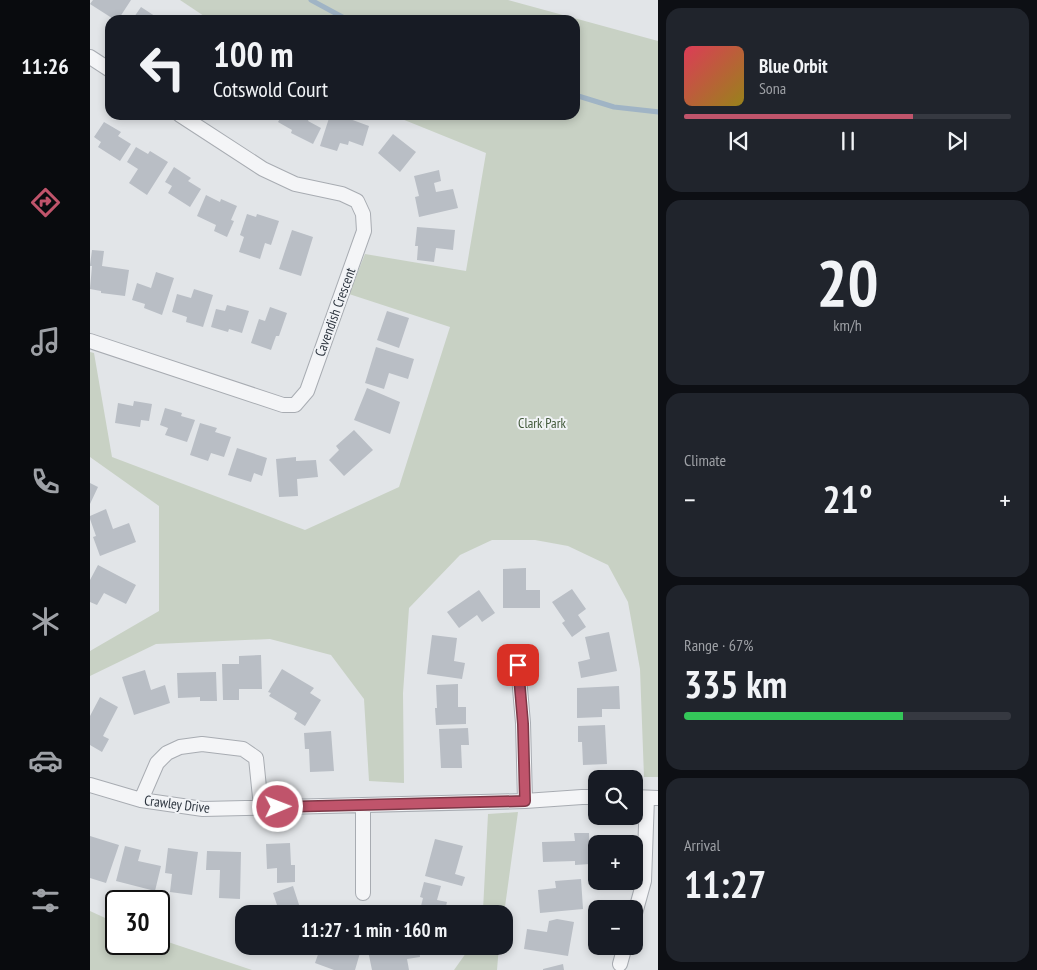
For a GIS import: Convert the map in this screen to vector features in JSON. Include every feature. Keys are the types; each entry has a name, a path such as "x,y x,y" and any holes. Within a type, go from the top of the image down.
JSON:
{"street":[{"path":"90,57 105,67"},
{"name":"Cavendish Crescent","path":"90,341 282,405 295,404 307,391 364,232 362,214 356,201 342,194 295,184 263,169 188,120"},
{"path":"518,665 523,724 525,801"},
{"path":"141,800 156,763 167,753 180,747 202,744 243,749 256,758 260,807"},
{"name":"Crawley Drive","path":"90,785 141,800 203,809 525,801 588,796"},
{"path":"639,900 644,881 646,798"},
{"path":"363,805 363,893"},
{"path":"620,964 622,955"}],"green space":[{"name":"Clark Park","path":"180,0 508,0 563,15 202,15"},
{"name":"Clark Park","path":"580,20 658,41 658,777 644,777 640,669 628,602 608,565 568,546 535,540 492,540 460,555 409,608 403,693 404,783 369,781 364,699 331,655 270,639 156,644 90,676 90,651 159,611 159,506 90,457 90,352 94,353 112,457 305,530 399,487 450,327 349,294 365,254 466,271 486,153 404,120 580,120"},
{"path":"518,812 505,905 483,905 488,814"},
{"path":"90,911 105,918 105,955 170,955 170,943 252,970 90,970"},
{"path":"465,955 498,955 497,970 454,970"}],"building":[{"path":"93,0 131,0 121,15 107,15 90,4"},
{"path":"141,7 153,15 135,15"},
{"path":"279,120 308,120 321,128 313,144 291,133 292,130 278,122"},
{"path":"328,120 353,120 369,126 363,146 349,141 348,145 340,143 337,151 320,146"},
{"path":"104,122 121,132 118,136 131,144 120,161 98,147 101,142 94,137"},
{"path":"393,134 416,152 400,172 378,153"},
{"path":"136,147 148,154 150,151 168,162 147,195 129,183 138,169 127,162"},
{"path":"174,167 191,178 188,181 201,189 190,207 168,193 172,186 165,182"},
{"path":"439,170 441,181 434,183 436,192 453,189 458,208 419,217 415,197 419,196 414,176"},
{"path":"206,195 220,202 221,199 237,206 231,220 234,221 227,237 214,231 216,225 197,216"},
{"path":"247,214 256,217 257,214 279,221 271,245 265,243 260,259 239,252 244,237 240,235"},
{"path":"417,227 455,230 453,250 436,248 434,262 417,260 418,246 415,246"},
{"path":"292,230 313,237 301,276 279,269"},
{"path":"92,250 104,251 102,266 129,270 125,296 101,293 101,291 90,289"},
{"path":"156,272 174,278 162,315 144,308 145,304 132,300 137,283 151,288"},
{"path":"194,289 213,295 203,327 186,322 187,317 172,312 177,294 191,298"},
{"path":"227,305 249,311 242,333 229,329 228,332 211,327 216,309 225,311"},
{"path":"270,307 287,313 279,336 276,336 271,350 251,343 259,319 265,321"},
{"path":"387,311 409,318 399,348 377,340"},
{"path":"376,347 414,359 408,379 389,373 384,389 365,383"},
{"path":"367,388 400,402 390,434 354,420"},
{"path":"134,401 152,404 149,421 141,420 140,427 115,423 118,403 133,406"},
{"path":"165,408 182,413 181,416 195,420 187,442 165,435 168,428 160,425"},
{"path":"200,423 217,428 215,432 231,437 224,457 211,453 208,461 190,455"},
{"path":"354,430 373,450 344,476 329,460 339,450 336,446"},
{"path":"237,448 267,458 262,476 254,473 251,482 228,475"},
{"path":"296,457 296,461 316,460 318,477 297,479 298,496 279,497 276,459"},
{"path":"90,483 98,487 90,504"},
{"path":"106,509 113,529 129,523 136,542 100,556 93,537 96,536 90,516"},
{"path":"98,565 136,585 126,604 104,593 97,605 90,602 90,580"},
{"path":"526,568 526,590 540,590 540,608 503,608 503,569"},
{"path":"572,589 586,609 578,615 586,627 572,637 562,623 565,621 552,602"},
{"path":"479,590 495,613 482,622 477,615 459,628 447,612"},
{"path":"609,632 617,671 581,678 578,662 590,659 585,637"},
{"path":"432,635 457,638 454,661 465,663 462,679 427,674"},
{"path":"261,655 262,689 239,689 239,700 223,700 222,664 239,664 239,656"},
{"path":"282,669 314,688 310,693 321,700 305,726 294,719 297,713 269,696 271,693 268,692"},
{"path":"145,670 151,690 165,685 170,703 134,715 122,677"},
{"path":"216,672 217,701 200,701 200,697 178,698 177,673"},
{"path":"458,684 458,707 466,707 466,724 436,725 436,685"},
{"path":"619,686 620,709 602,709 602,717 577,718 577,688"},
{"path":"100,697 118,707 103,736 109,739 102,752 90,745 90,716"},
{"path":"605,725 607,764 583,765 582,742 578,742 578,726"},
{"path":"468,728 469,745 461,745 462,768 441,768 439,729"},
{"path":"331,731 334,771 310,772 309,749 305,749 304,733"},
{"path":"574,833 589,833 588,864 575,865 575,861 543,862 542,842 575,841"},
{"path":"90,836 119,845 106,883 90,878"},
{"path":"435,839 463,846 455,874 465,877 462,886 425,876"},
{"path":"290,843 291,865 295,865 295,882 277,883 277,868 267,869 266,844"},
{"path":"125,846 141,850 138,861 161,866 155,890 116,881"},
{"path":"168,848 198,852 192,895 170,892 172,874 165,873"},
{"path":"207,851 241,852 240,899 219,898 220,870 206,870"},
{"path":"581,879 583,909 540,913 538,890 556,888 555,881"},
{"path":"424,882 441,886 437,900 447,902 446,905 421,905 423,898 420,897"},
{"path":"293,886 299,905 277,905 273,893"},
{"path":"557,919 574,922 568,956 524,949 527,929 547,932 549,921"},
{"path":"318,955 359,955 355,970 334,970 315,963"},
{"path":"369,955 420,955 420,957 407,959 409,970 372,970"},
{"path":"563,964 564,970 543,970 543,969"}],"waterway":[{"path":"311,0 339,15"},
{"path":"580,97 614,107 658,112"}],"route":[{"path":"278,807 525,801 523,724 518,665"}]}
